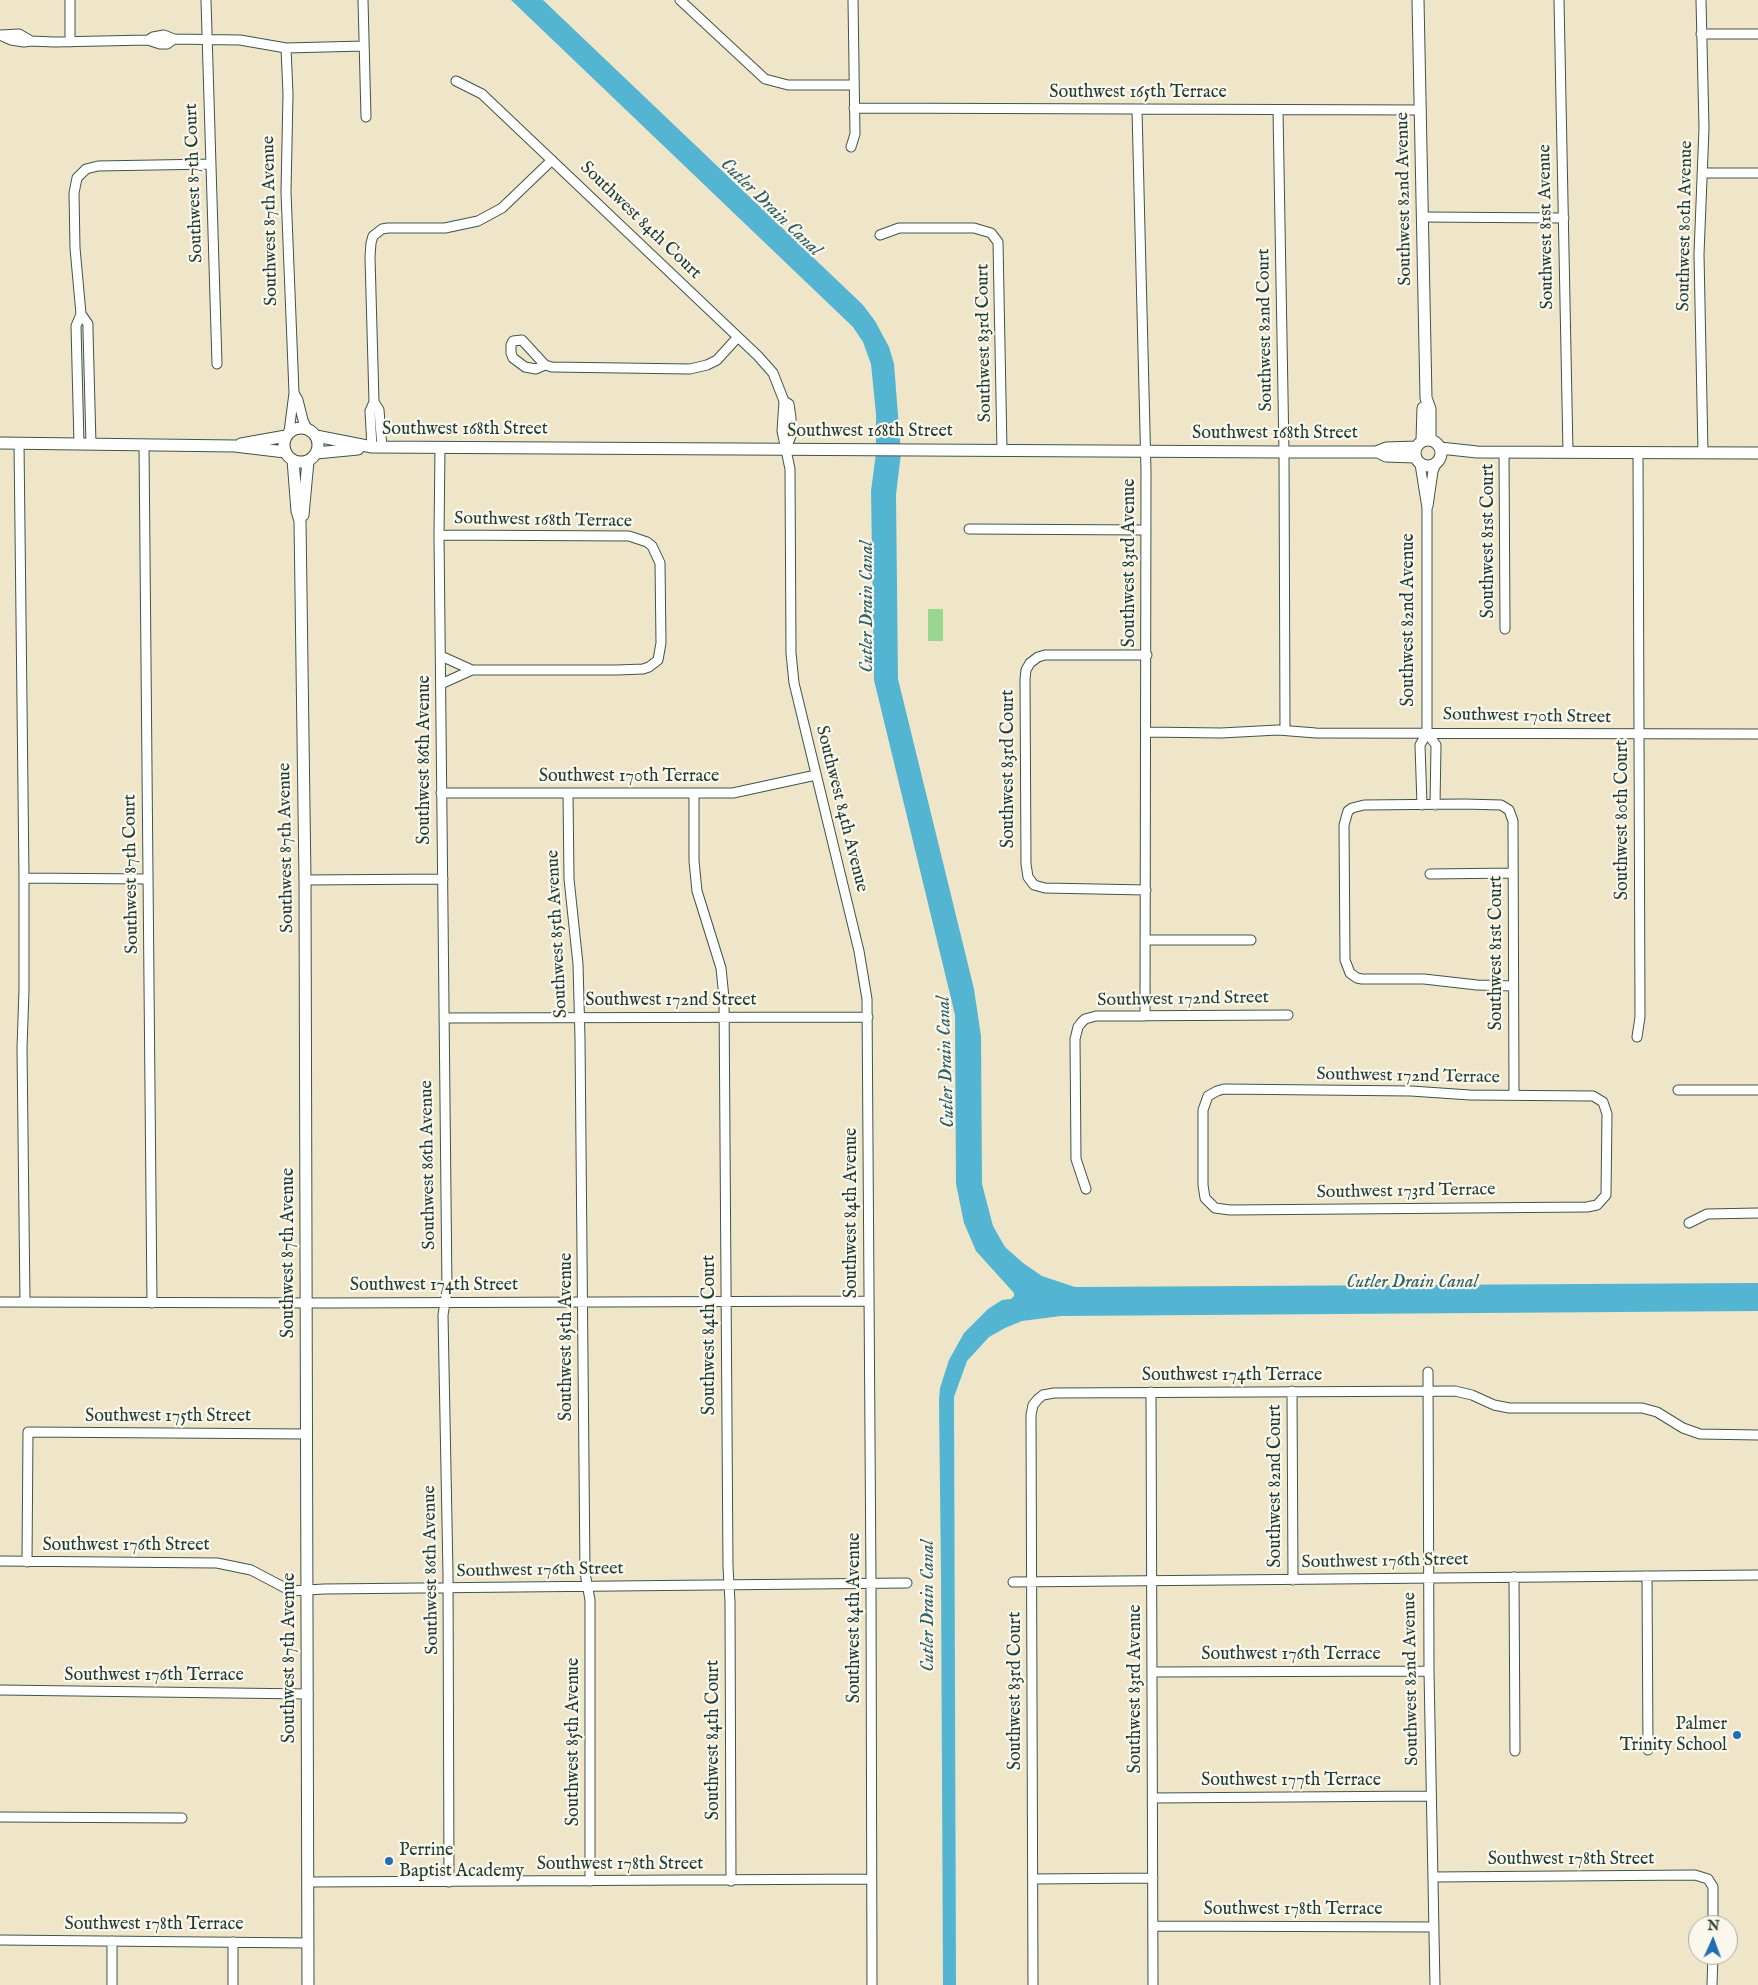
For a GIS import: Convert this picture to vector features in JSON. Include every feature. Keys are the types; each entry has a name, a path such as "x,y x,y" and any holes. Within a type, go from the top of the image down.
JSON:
{"street":[{"path":"70,0 70,42"},
{"name":"Southwest 87th Court","path":"206,0 217,364"},
{"path":"363,0 366,117"},
{"path":"680,0 759,75 771,82 788,86 854,85"},
{"path":"689,8 696,0"},
{"path":"851,147 855,134 853,0"},
{"name":"Southwest 82nd Avenue","path":"1418,0 1426,398 1430,409 1421,450 1427,508 1427,732 1420,745 1422,805"},
{"name":"Southwest 81st Avenue","path":"1559,0 1568,452"},
{"name":"Southwest 80th Avenue","path":"1701,0 1704,128 1699,254 1702,453"},
{"path":"0,35 14,33 23,35 31,41 148,40 164,35 174,39 240,40 286,48 364,46"},
{"path":"1701,34 1758,34"},
{"name":"Southwest 87th Avenue","path":"286,48 288,94 286,192 294,393 287,434"},
{"name":"Southwest 84th Court","path":"456,80 482,94 773,373 784,401 782,431 786,449"},
{"name":"Southwest 165th Terrace","path":"854,108 1421,110"},
{"name":"Southwest 83rd Avenue","path":"1137,110 1146,530 1145,1016"},
{"name":"Southwest 82nd Court","path":"1278,110 1284,452 1285,730"},
{"path":"373,447 379,410 374,402 370,257 373,236 382,229 388,228 445,228 478,221 507,204 552,160"},
{"path":"79,444 76,326 81,314 75,248 74,193 77,178 86,169 98,166 211,164"},
{"path":"1702,173 1758,173"},
{"path":"1422,217 1564,218"},
{"name":"Southwest 83rd Court","path":"880,235 899,228 974,228 985,230 995,237 1000,248 1002,450"},
{"path":"81,314 88,324 91,444"},
{"path":"545,365 563,369 695,368 717,360 737,338"},
{"name":"Southwest 87th Avenue","path":"294,393 298,400 303,420 312,433"},
{"path":"0,443 235,446 289,456 298,462 312,457 318,442 312,433 298,428 287,434 244,442 235,446"},
{"name":"Southwest 168th Street","path":"312,433 373,447"},
{"path":"287,434 284,446 289,456"},
{"path":"1421,450 1434,442 1439,456 1477,452 1758,453"},
{"path":"19,443 24,878 24,990 22,1014 25,1302"},
{"name":"Southwest 87th Court","path":"144,446 152,1303"},
{"name":"Southwest 168th Street","path":"312,457 373,447 1284,452 1376,452 1386,448 1421,450 1428,467 1439,456"},
{"name":"Southwest 86th Avenue","path":"440,448 441,793 447,1280 443,1315 448,1588 449,1882"},
{"name":"Southwest 84th Avenue","path":"786,449 790,469 792,671 800,712 862,965 868,1017 872,1985"},
{"name":"Southwest 81st Court","path":"1504,452 1505,629"},
{"name":"Southwest 80th Court","path":"1637,1037 1640,1017 1638,453"},
{"name":"Southwest 87th Avenue","path":"289,456 300,521 305,880 308,1985"},
{"name":"Southwest 82nd Avenue","path":"1427,508 1433,471 1439,456"},
{"name":"Southwest 87th Avenue","path":"300,521 304,511 312,457"},
{"path":"969,529 1146,530"},
{"name":"Southwest 168th Terrace","path":"439,535 629,536 647,542 652,546 660,563 660,652 655,663 643,669 617,670 472,670"},
{"name":"Southwest 83rd Court","path":"1146,890 1052,889 1039,887 1030,881 1026,864 1025,679 1027,667 1038,656 1054,654 1147,655"},
{"path":"441,656 472,670"},
{"path":"441,684 472,670"},
{"name":"Southwest 170th Street","path":"1146,732 1221,733 1285,730 1316,733 1758,734"},
{"name":"Southwest 82nd Avenue","path":"1427,732 1436,745 1435,805"},
{"name":"Southwest 170th Terrace","path":"441,793 733,793 816,775"},
{"name":"Southwest 85th Avenue","path":"568,793 569,879 578,964 585,1573 590,1600 590,1881"},
{"name":"Southwest 84th Court","path":"694,793 696,884 721,968 724,987 731,1881"},
{"path":"1435,805 1364,805 1348,811 1344,826 1345,960 1350,973 1356,978 1362,979 1424,979 1477,985 1513,986"},
{"name":"Southwest 81st Court","path":"1435,805 1501,805 1509,810 1513,822 1514,1095"},
{"path":"1430,874 1513,873"},
{"path":"24,878 148,879"},
{"path":"305,880 443,879"},
{"path":"1145,940 1251,940"},
{"name":"Southwest 172nd Street","path":"1086,1188 1076,1159 1075,1039 1081,1023 1085,1019 1096,1016 1288,1016"},
{"name":"Southwest 172nd Street","path":"444,1018 868,1017"},
{"name":"Southwest 172nd Terrace","path":"1211,1205 1206,1198 1203,1185 1204,1104 1211,1094 1235,1089 1411,1091 1470,1095 1588,1095 1599,1098 1603,1102 1606,1114 1607,1189 1606,1195 1601,1202"},
{"path":"1678,1090 1758,1090"},
{"name":"Southwest 173rd Terrace","path":"1211,1205 1215,1208 1230,1210 1365,1209 1587,1207 1601,1202"},
{"path":"1688,1223 1707,1214 1758,1213"},
{"name":"Southwest 174th Street","path":"0,1302 444,1303 869,1300"},
{"name":"Southwest 82nd Avenue","path":"1428,1372 1430,1796 1435,1985"},
{"name":"Southwest 82nd Court","path":"1292,1391 1293,1580"},
{"path":"1428,1391 1464,1392 1480,1397 1494,1405 1508,1408 1642,1408 1657,1412 1683,1428 1700,1434 1758,1435"},
{"name":"Southwest 174th Terrace","path":"1038,1399 1054,1393 1428,1391"},
{"name":"Southwest 83rd Avenue","path":"1151,1392 1153,1985"},
{"name":"Southwest 83rd Court","path":"1033,1985 1031,1415 1033,1405 1038,1399"},
{"name":"Southwest 175th Street","path":"27,1562 28,1432 307,1434"},
{"name":"Southwest 176th Street","path":"0,1561 223,1564 251,1570 291,1590 907,1583"},
{"name":"Southwest 176th Street","path":"1013,1582 1758,1575"},
{"path":"1647,1576 1648,1750"},
{"path":"1514,1577 1515,1751"},
{"name":"Southwest 176th Terrace","path":"1153,1672 1429,1671"},
{"name":"Southwest 176th Terrace","path":"0,1690 308,1694"},
{"name":"Southwest 177th Terrace","path":"1153,1798 1430,1796"},
{"path":"0,1817 182,1818"},
{"name":"Southwest 178th Street","path":"1433,1877 1696,1875 1708,1879 1713,1892 1713,1915"},
{"path":"1033,1879 1153,1878"},
{"name":"Southwest 178th Street","path":"309,1882 871,1879"},
{"name":"Southwest 178th Terrace","path":"1153,1926 1434,1927"},
{"name":"Southwest 178th Terrace","path":"0,1940 308,1943"},
{"path":"112,1941 112,1985"},
{"path":"233,1942 233,1985"},
{"path":"1712,1965 1712,1985"}],"green space":[{"path":"928,609 943,609 943,641 928,641"}],"water":[{"path":"511,0 543,0 863,305 875,321 889,347 894,364 901,453 896,495 898,679 974,989 981,1036 982,1184 993,1226 1005,1247 1042,1276 1075,1287 1758,1283 1758,1311 1061,1316 1022,1321 989,1337 967,1361 954,1397 956,1985 943,1985 940,1388 949,1360 964,1333 988,1309 1002,1300 1011,1299 1014,1293 976,1251 964,1223 956,1184 955,1015 874,680 871,491 876,453 876,414 871,364 863,342 853,327"}],"place":[{"name":"Palmer Trinity School","path":"1737,1735"},
{"name":"Perrine Baptist Academy","path":"389,1861"}],"water label":[{"name":"Cutler Drain Canal","path":"770,208"},
{"name":"Cutler Drain Canal","path":"868,607"},
{"name":"Cutler Drain Canal","path":"947,1062"},
{"name":"Cutler Drain Canal","path":"1412,1283"},
{"name":"Cutler Drain Canal","path":"929,1606"}]}
